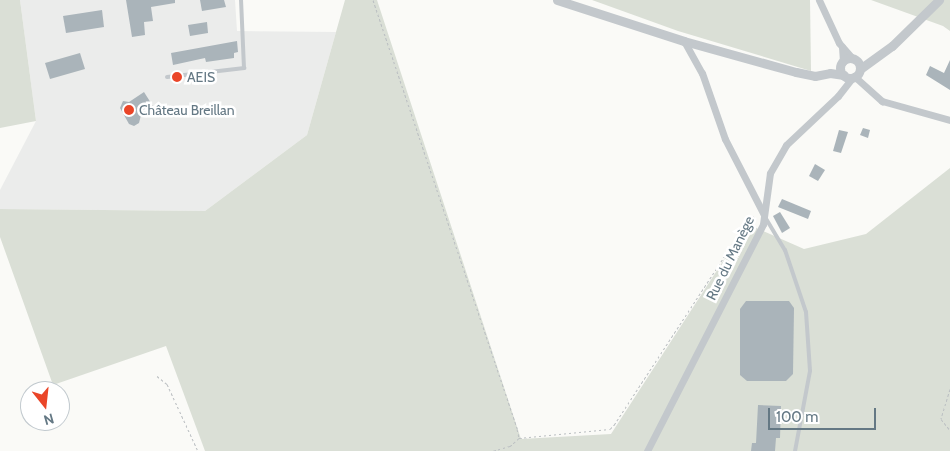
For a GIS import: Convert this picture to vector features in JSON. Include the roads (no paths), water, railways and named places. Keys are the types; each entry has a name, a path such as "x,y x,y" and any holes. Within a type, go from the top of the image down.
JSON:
{"street":[{"path":"557,0 684,41 815,76 830,73 853,74 871,59 892,46 939,0"},
{"path":"819,0 842,47 854,58"},
{"path":"684,41 702,73 725,140 764,214"},
{"path":"842,47 842,62 882,101 950,120"},
{"path":"830,73 842,62 854,58 871,59"},
{"path":"853,74 854,58"},
{"name":"Rue du Manège","path":"647,451 759,233 770,173 786,145 845,89 853,74"}],"lane":[{"path":"167,77 244,68 241,0"},
{"path":"764,214 785,250 806,312 810,371 795,451"}],"place":[{"name":"AEIS","path":"177,77"},
{"name":"Château Breillan","path":"129,110"}]}
